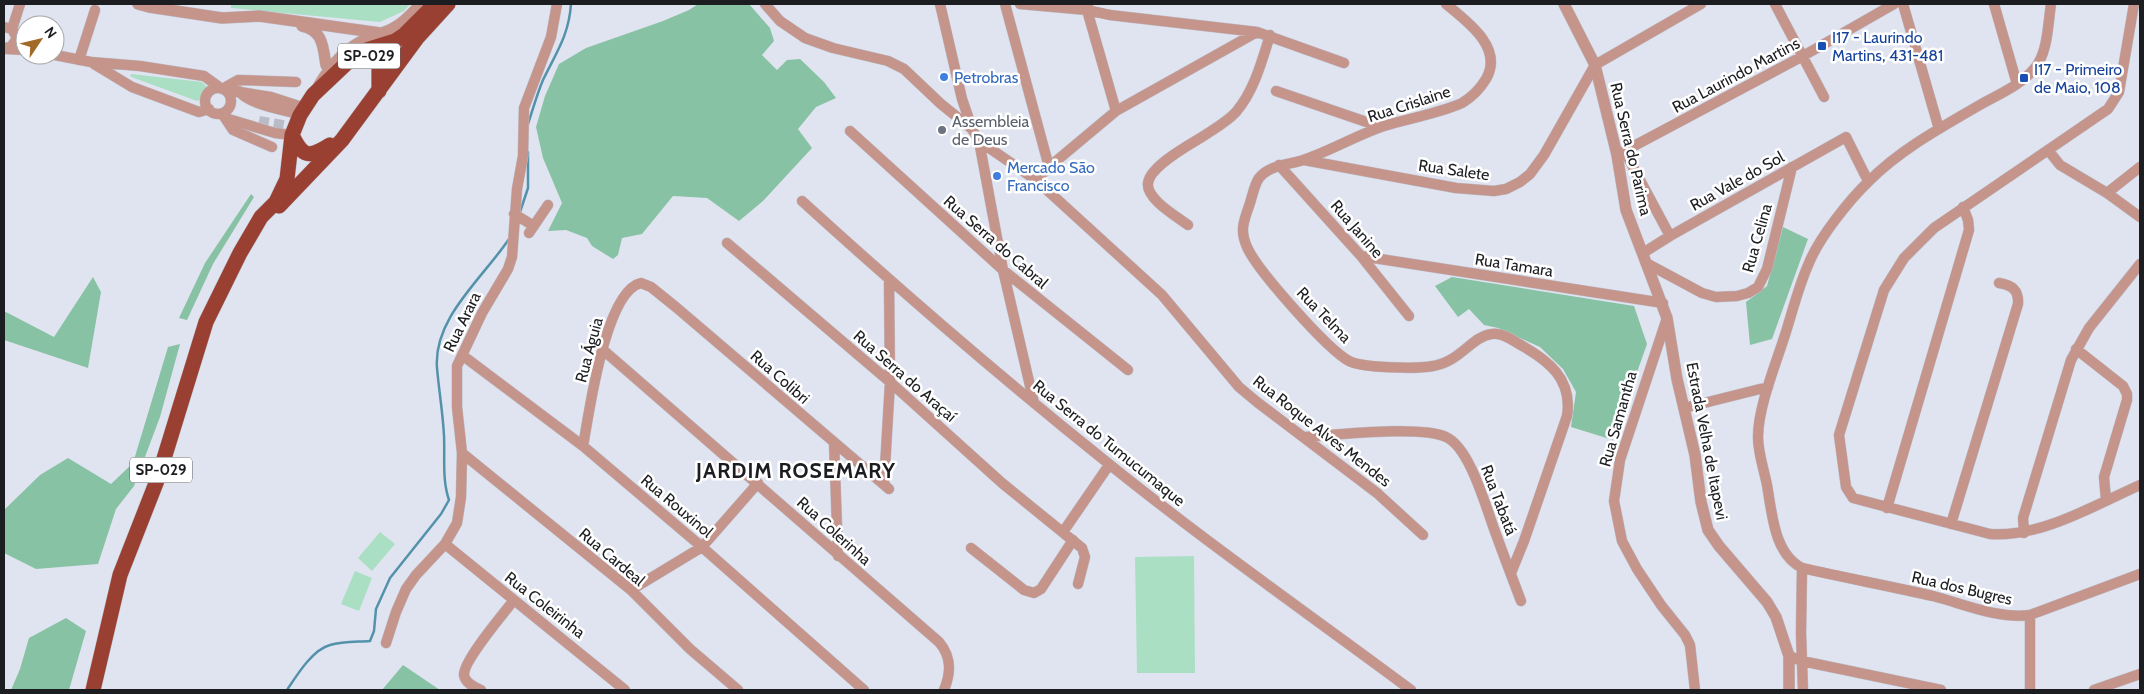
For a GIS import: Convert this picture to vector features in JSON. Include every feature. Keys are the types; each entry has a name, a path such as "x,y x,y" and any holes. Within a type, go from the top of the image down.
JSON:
{"highway":[{"name":"SP-029","path":"93,690 120,575 158,478 206,322 240,253 262,217 276,202 287,179 292,135 309,101 330,71 363,51 404,35 435,4"},
{"name":"SP-029","path":"240,253 289,195 343,138 417,38 448,4"},
{"name":"SP-029","path":"330,71 372,56 379,65 379,91"},
{"name":"SP-029","path":"292,135 302,151 311,155 343,138"}],"street":[{"path":"5,49 16,42 10,29 20,4"},
{"path":"138,4 222,18 259,16 380,33"},
{"name":"SP-029","path":"330,71 343,46 352,41 365,39 394,28 421,4"},
{"name":"Rua Arara","path":"386,643 406,589 416,574 445,544 453,532 459,512 462,453 457,407 457,366 482,313 508,269 512,257 515,238 514,214 523,156 524,108 551,36 557,4"},
{"name":"Rua Roque Alves Mendes","path":"765,4 780,21 805,38 833,48 895,64 904,69 941,104 972,129 979,141 1036,180 1162,295 1239,386 1257,402 1377,493 1423,535"},
{"path":"940,4 962,99 972,129"},
{"path":"1005,4 1048,167"},
{"path":"1020,4 1088,7 1110,15 1257,32 1270,35 1344,63"},
{"name":"Rua Crislaine","path":"1304,160 1381,127 1461,103 1473,96 1489,74 1489,49 1482,37 1469,23 1446,4"},
{"name":"Rua Serra do Parima","path":"1564,4 1595,65 1621,153 1626,210 1662,303"},
{"path":"1595,65 1701,4"},
{"path":"1775,4 1824,96"},
{"name":"Rua Laurindo Martins","path":"1621,153 1804,56 1894,4"},
{"path":"1903,4 1939,129"},
{"path":"1994,4 2017,84"},
{"path":"1803,690 1802,568 1793,564 1783,551 1770,503 1760,450 1759,427 1768,387 1809,262 1828,230 1868,181 1893,160 1939,129 2017,84 2035,69 2041,58 2051,4"},
{"path":"2134,4 2115,100 2103,113 1963,207 1922,237 1904,258 1890,279 1879,302 1839,435 1848,493 1856,500 1990,534 2024,533 2041,528 2140,485"},
{"path":"1088,7 1116,111"},
{"path":"79,60 95,10"},
{"path":"259,16 314,30 322,40 330,71"},
{"path":"1036,180 1048,167 1116,111 1257,32"},
{"path":"1188,225 1151,196 1148,183 1150,175 1174,155 1225,122 1236,112 1252,82 1270,35"},
{"name":"SP-029","path":"309,101 337,59 365,39"},
{"path":"65,57 204,76 230,91"},
{"path":"91,62 132,86 199,112 209,109"},
{"name":"Rua Salete","path":"1304,160 1456,188 1487,191 1506,189 1530,174 1544,155 1595,65"},
{"path":"296,82 238,80 230,91 231,102 224,112 216,113 209,109 206,102 208,94 214,89 230,91 271,96 309,101"},
{"path":"1276,90 1381,127"},
{"path":"941,104 952,103 962,99"},
{"path":"222,114 225,118 275,133 292,135"},
{"path":"222,114 259,121"},
{"path":"222,114 233,130 272,147"},
{"name":"Rua Serra do Cabral","path":"850,131 1003,270 1128,370"},
{"name":"Rua Vale do Sol","path":"1645,258 1670,236 1846,137 1868,181"},
{"path":"979,141 1003,270 1034,403"},
{"path":"2048,150 2060,165 2106,193 2140,217"},
{"path":"1621,153 1670,236"},
{"name":"Rua Telma","path":"1304,160 1279,165 1259,178 1244,221 1242,236 1251,254 1334,351 1350,362 1368,366 1433,366 1453,360 1485,335 1498,334 1543,358 1558,374 1569,403 1567,416 1511,573"},
{"name":"Rua Janine","path":"1279,165 1361,256 1409,316"},
{"name":"Rua Celina","path":"1645,258 1702,293 1716,297 1737,296 1748,293 1758,287 1767,269 1792,167"},
{"path":"2106,193 2140,167"},
{"name":"Rua Serra do Tumucumaque","path":"802,201 889,280 1109,465 1235,562 1411,690"},
{"path":"514,214 532,230 548,205"},
{"path":"1887,508 1970,230 1963,207"},
{"name":"Rua Serra do Araçaí","path":"727,243 890,382 1002,483 1073,540"},
{"name":"Rua Tamara","path":"1361,256 1662,303"},
{"path":"2024,533 2023,518 2067,372 2076,349 2089,328 2140,264"},
{"path":"889,280 890,382"},
{"path":"1951,524 2018,304 2018,297 2012,287 1999,282"},
{"name":"Rua Águia","path":"583,446 602,349 608,329 618,307 629,291 638,284 651,287"},
{"name":"Rua Colibri","path":"651,287 887,487 890,382"},
{"name":"Estrada Velha de Itapevi","path":"1662,303 1667,318 1677,379 1695,455 1701,502 1708,530 1767,602 1776,617 1789,656 1789,690"},
{"name":"Rua Samantha","path":"1667,318 1620,460 1614,501 1622,540 1636,569 1685,635 1690,645 1695,690"},
{"name":"Rua Colerinha","path":"602,349 758,483 946,650 950,664 944,690"},
{"path":"2076,349 2123,386 2127,394 2127,400 2104,477 2106,500"},
{"name":"Rua Rouxinol","path":"462,355 583,446 702,547 864,690"},
{"path":"1684,408 1768,387"},
{"name":"Rua Tabatá","path":"1305,437 1412,432 1434,433 1446,437 1456,444 1477,480 1521,601"},
{"path":"834,442 838,556"},
{"name":"Rua Cardeal","path":"462,453 631,590 690,649 738,690"},
{"path":"1063,532 1109,465"},
{"path":"631,590 702,547 758,483"},
{"path":"971,548 1024,590 1034,593 1041,589 1073,540 1085,553 1078,584"},
{"name":"Rua Coleirinha","path":"445,544 625,690"},
{"name":"Rua dos Bugres","path":"1802,568 1933,596 1993,612 2020,616 2030,615 2140,574"},
{"path":"481,690 469,684 464,674 465,669 484,639 514,600"},
{"path":"2030,615 2030,690"},
{"path":"1789,656 1802,661 1941,690"},
{"path":"2094,690 2140,674"}],"green space":[{"path":"231,4 410,4 404,11 380,22 231,8"},
{"path":"698,4 749,4 770,28 774,41 762,55 777,70 787,60 800,59 824,82 836,98 816,107 798,129 812,148 763,201 739,221 707,198 673,196 642,234 622,238 618,255 613,259 592,246 587,238 566,230 548,231 562,203 543,158 536,127 545,96 559,64 586,48 663,21"},
{"path":"131,74 202,82 206,86 207,92 202,99 197,101 134,78 130,76"},
{"path":"251,194 254,197 213,264 187,320 179,318 205,263"},
{"path":"1783,227 1808,239 1772,339 1750,345 1746,302 1767,286"},
{"path":"93,277 101,292 88,368 4,340 4,311 54,337"},
{"path":"1452,277 1634,306 1647,344 1613,440 1571,427 1576,392 1563,369 1540,347 1498,328 1484,325 1469,309 1458,317 1435,286"},
{"path":"180,344 160,417 134,486 116,509 98,564 36,569 4,553 4,510 40,475 68,458 111,484 133,463 168,347"},
{"path":"380,532 395,544 372,571 358,558"},
{"path":"1194,556 1195,673 1137,673 1135,557"},
{"path":"355,571 372,578 359,611 341,604"},
{"path":"66,618 86,631 69,690 11,690 20,669 29,638"},
{"path":"403,665 440,690 382,690"}],"waterway":[{"path":"528,124 543,80 565,35 571,4"},
{"path":"520,212 528,188 528,152"},
{"path":"287,690 311,657 323,648 340,643 370,641 374,631 376,609 390,578 441,514 449,500 445,477 443,428 437,368 438,350 443,332 451,315 509,239"}],"tunnel":[{"path":"259,121 294,127"}],"place":[{"name":"I17 - Laurindo Martins, 431-481","path":"1822,46"},
{"name":"Petrobras","path":"944,77"},
{"name":"I17 - Primeiro de Maio, 108","path":"2024,78"},
{"name":"Assembleia de Deus","path":"942,130"},
{"name":"Mercado São Francisco","path":"997,176"}],"district":[{"name":"JARDIM ROSEMARY","path":"796,470"}]}
